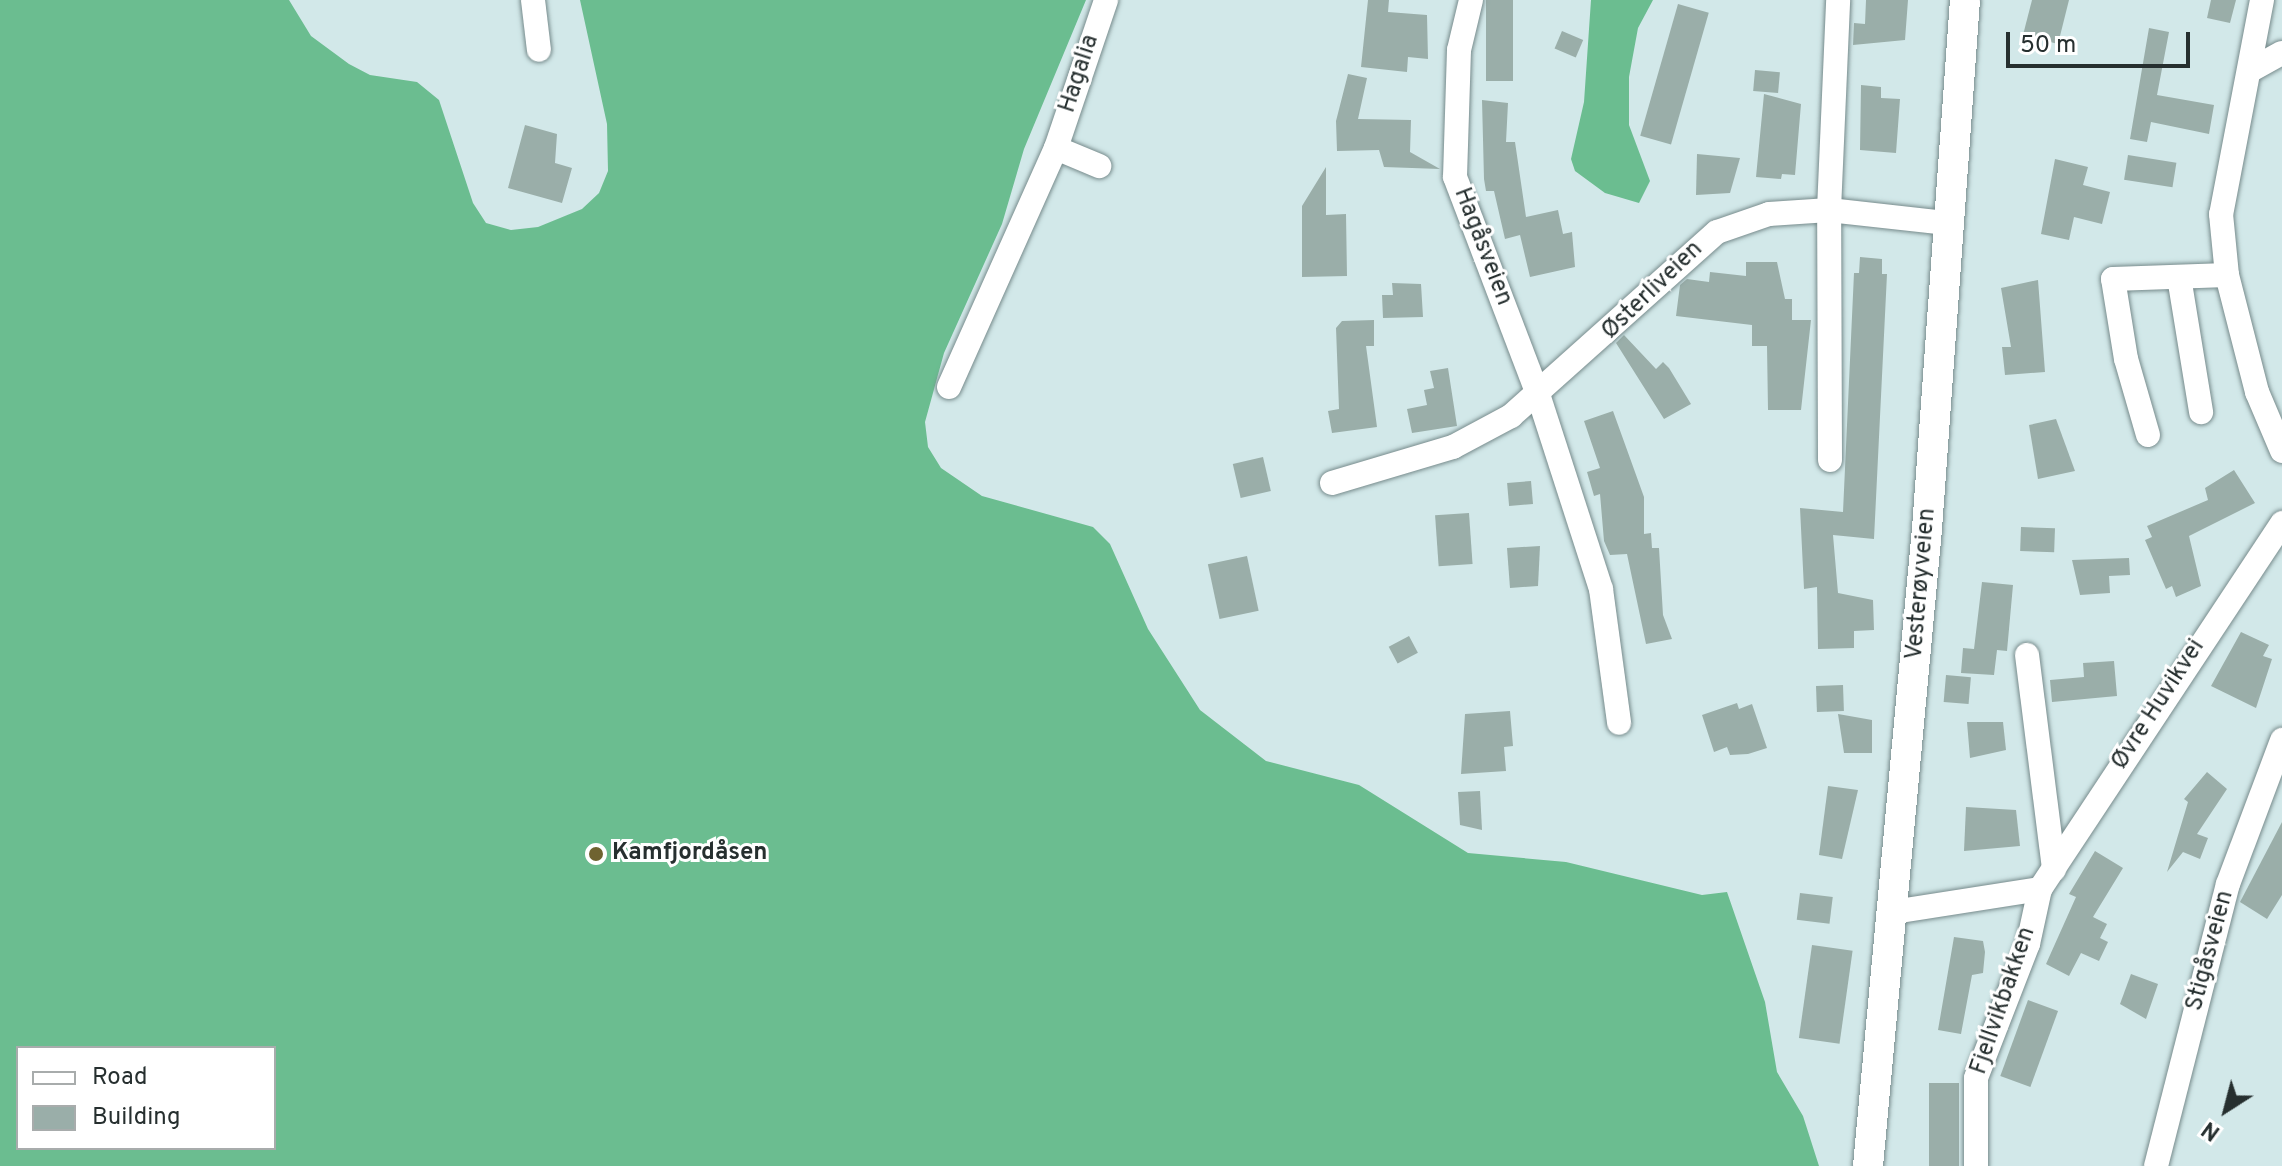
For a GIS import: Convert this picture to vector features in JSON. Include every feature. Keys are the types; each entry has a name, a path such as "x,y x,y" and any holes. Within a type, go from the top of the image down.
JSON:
{"main road":[{"name":"Vesterøyveien","path":"1868,1166 1893,912 1965,0"}],"street":[{"path":"533,0 539,50"},
{"name":"Hagalia","path":"949,387 1056,148 1106,0"},
{"path":"1830,460 1829,210 1838,0"},
{"path":"2262,0 2251,70 2225,169 2221,214 2227,275 2257,392 2282,451"},
{"name":"Hagåsveien","path":"1466,4 1459,50 1455,177 1538,394"},
{"path":"2251,70 2282,53"},
{"path":"1056,148 1099,166"},
{"name":"Østerliveien","path":"1332,483 1453,447 1538,394 1717,232 1769,214 1829,210 1947,223"},
{"path":"2148,435 2126,359 2113,279 2227,275"},
{"path":"2179,277 2201,412"},
{"path":"1538,394 1601,589 1619,723"},
{"name":"Øvre Huvikvei","path":"2040,889 2282,523"},
{"path":"2027,655 2054,869"},
{"name":"Stigåsveien","path":"2156,1166 2228,884 2282,740"},
{"name":"Fjellvikbakken","path":"1893,912 2040,889 2028,944 1976,1078 1976,1166"}],"green space":[{"path":"0,0 289,0 311,36 349,64 370,75 417,82 439,100 473,203 486,223 511,230 538,227 582,209 599,193 608,171 607,124 580,0 1086,0 1024,149 1002,224 944,353 925,422 928,447 941,468 982,496 1093,527 1110,544 1148,629 1200,710 1266,761 1359,785 1468,853 1566,862 1702,895 1727,892 1765,1002 1777,1072 1803,1116 1819,1166 0,1166"},
{"path":"1591,0 1653,0 1638,28 1629,77 1629,125 1650,181 1639,203 1605,193 1575,171 1571,159 1584,102"}],"building":[{"path":"1368,0 1389,0 1388,12 1427,15 1428,59 1408,57 1407,72 1361,67"},
{"path":"1486,0 1513,0 1513,81 1486,81"},
{"path":"1866,0 1908,0 1905,40 1853,45 1854,23 1865,24"},
{"path":"2032,0 2069,0 2058,44 2023,35"},
{"path":"2211,0 2236,0 2230,23 2207,18"},
{"path":"1678,4 1709,13 1671,145 1640,136"},
{"path":"2149,28 2169,32 2157,95 2214,105 2209,134 2151,122 2147,142 2130,139"},
{"path":"1562,31 1583,40 1576,57 1555,48"},
{"path":"1755,70 1780,72 1778,93 1753,91"},
{"path":"1348,74 1367,78 1358,119 1411,120 1410,152 1440,169 1384,167 1379,150 1337,151 1336,121"},
{"path":"1861,85 1881,87 1881,98 1900,99 1896,153 1860,150"},
{"path":"1764,94 1801,104 1795,175 1782,174 1781,179 1756,177"},
{"path":"1482,100 1508,103 1506,142 1515,142 1526,217 1558,210 1563,234 1572,232 1575,267 1530,277 1520,235 1505,239 1494,191 1486,191 1484,179"},
{"path":"525,125 557,134 555,163 572,168 562,203 508,188"},
{"path":"1697,154 1740,158 1730,193 1696,195"},
{"path":"2128,155 2176,163 2172,187 2124,180"},
{"path":"2055,159 2088,167 2083,185 2110,192 2102,224 2074,217 2069,240 2041,234"},
{"path":"1326,167 1326,215 1346,214 1347,276 1302,277 1302,206"},
{"path":"1860,257 1882,259 1882,274 1887,274 1874,539 1833,535 1838,593 1873,600 1874,630 1854,631 1854,648 1818,649 1817,587 1804,589 1800,508 1843,512 1854,273 1859,273"},
{"path":"1746,262 1777,262 1785,299 1792,299 1792,320 1811,320 1801,410 1768,410 1767,346 1752,346 1752,325 1676,316 1680,285 1687,279 1709,282 1710,272 1746,276"},
{"path":"2038,280 2045,372 2005,375 2002,347 2011,347 2001,288"},
{"path":"1392,283 1421,284 1423,317 1383,318 1382,295 1393,295"},
{"path":"1374,320 1374,346 1366,346 1377,427 1332,433 1328,411 1339,409 1336,328 1342,321"},
{"path":"1624,335 1656,369 1663,362 1669,368 1691,404 1664,419 1616,343"},
{"path":"1448,368 1457,426 1412,433 1407,409 1427,405 1424,390 1434,388 1430,371"},
{"path":"1613,411 1644,497 1644,534 1651,533 1652,548 1659,548 1663,615 1672,639 1646,644 1627,554 1610,555 1604,541 1600,494 1594,496 1587,472 1600,468 1584,421"},
{"path":"2056,419 2075,471 2038,479 2029,425"},
{"path":"1263,457 1271,491 1241,498 1233,464"},
{"path":"2234,470 2255,503 2189,536 2201,586 2176,597 2172,586 2166,589 2145,540 2152,537 2147,526 2208,500 2205,488"},
{"path":"1531,481 1533,504 1509,506 1507,483"},
{"path":"1469,513 1473,564 1439,566 1435,515"},
{"path":"2021,527 2055,528 2054,552 2020,551"},
{"path":"1540,546 1538,586 1510,588 1507,548"},
{"path":"1247,556 1259,611 1220,619 1208,564"},
{"path":"2129,558 2130,575 2109,576 2110,593 2080,595 2072,560"},
{"path":"1982,582 2013,585 2007,651 1997,650 1994,675 1961,673 1963,648 1974,649"},
{"path":"2241,632 2269,645 2263,656 2272,659 2256,708 2211,686"},
{"path":"1409,636 1418,653 1398,664 1389,647"},
{"path":"2114,661 2117,696 2052,702 2050,680 2084,677 2083,663"},
{"path":"1946,675 1971,677 1969,704 1944,702"},
{"path":"1843,685 1844,711 1817,712 1816,686"},
{"path":"1737,703 1739,709 1752,704 1767,748 1748,754 1730,755 1727,747 1714,752 1702,715"},
{"path":"1510,711 1513,746 1504,747 1506,771 1461,774 1465,714"},
{"path":"1838,714 1872,720 1872,753 1844,753"},
{"path":"1967,722 2003,722 2006,750 1970,758"},
{"path":"2207,772 2227,789 2197,834 2208,838 2200,859 2183,852 2167,872 2188,802 2184,799"},
{"path":"1828,786 1858,790 1842,859 1819,855"},
{"path":"1480,791 1482,830 1460,825 1458,792"},
{"path":"1966,807 2016,810 2020,846 1964,851"},
{"path":"2282,822 2282,895 2267,919 2240,902"},
{"path":"2095,851 2123,868 2093,917 2107,924 2100,938 2108,942 2099,961 2081,953 2069,976 2046,964 2076,897 2069,894"},
{"path":"1800,893 1833,897 1829,924 1797,920"},
{"path":"1954,937 1983,941 1985,952 1983,973 1972,975 1961,1034 1938,1030"},
{"path":"1812,945 1853,951 1840,1044 1799,1038"},
{"path":"2131,974 2158,984 2146,1019 2120,1004"},
{"path":"2028,1000 2058,1011 2030,1087 2000,1076"},
{"path":"1929,1083 1959,1083 1959,1166 1929,1166"}],"place":[{"name":"Kamfjordåsen","path":"596,854"}]}
